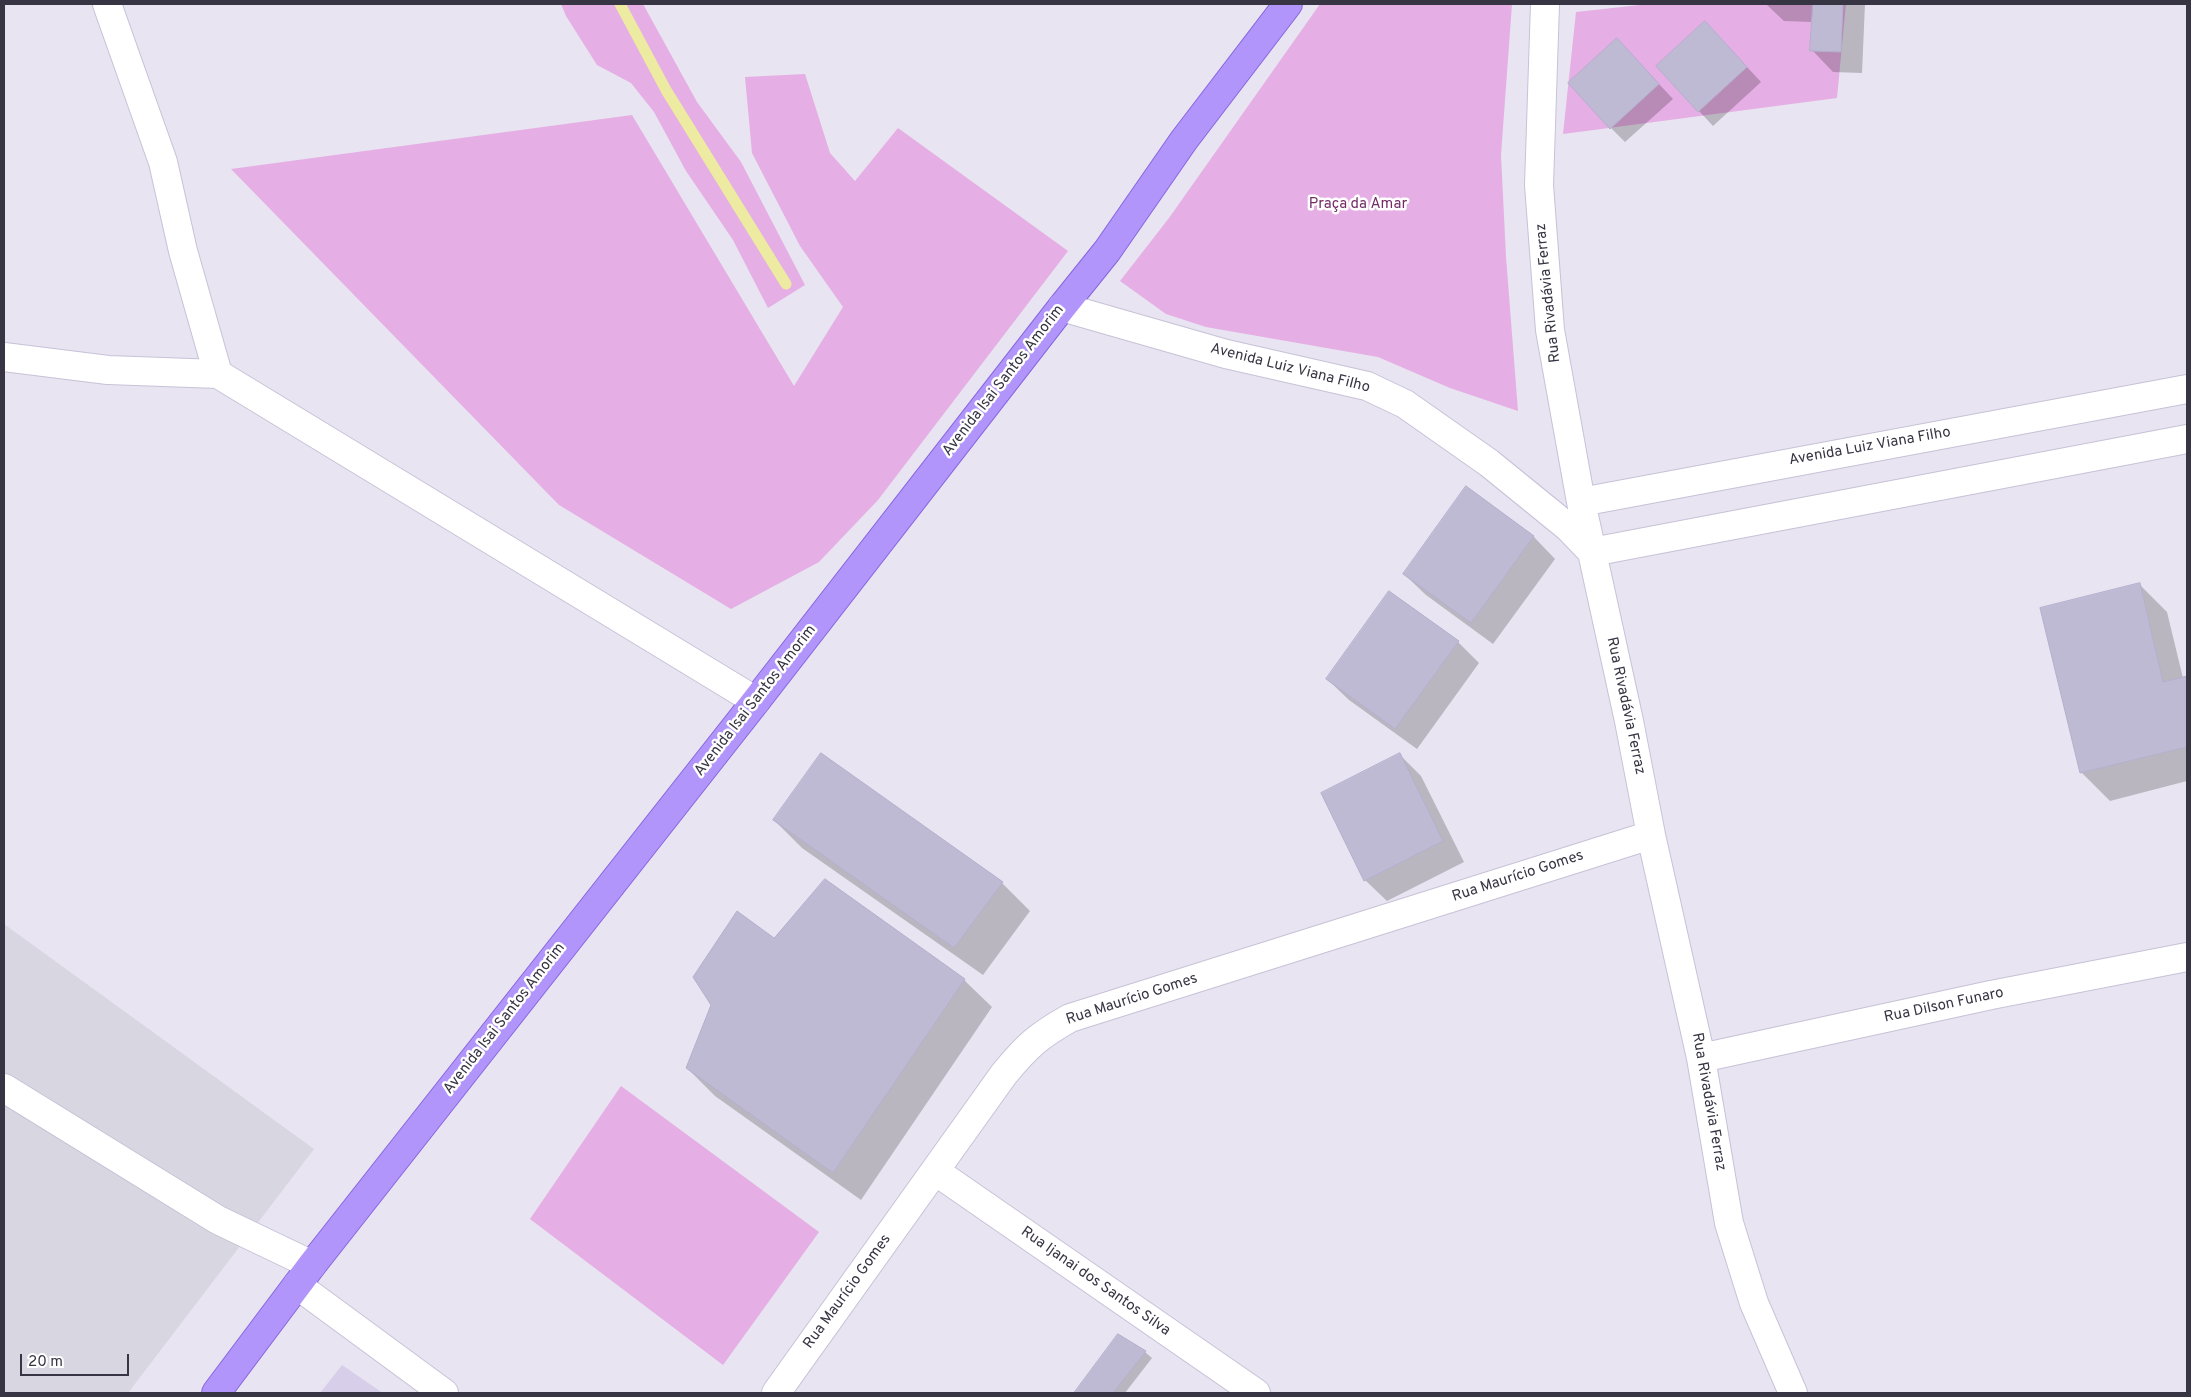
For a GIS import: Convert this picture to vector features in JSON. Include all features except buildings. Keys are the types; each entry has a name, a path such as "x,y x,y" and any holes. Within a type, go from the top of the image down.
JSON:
{"main road":[{"name":"Avenida Isai Santos Amorim","path":"216,1393 304,1275 756,701 1062,307 1108,251 1184,140 1288,4"}],"street":[{"path":"108,4 163,162 183,251 218,374"},
{"name":"Rua Rivadávia Ferraz","path":"1545,4 1539,185 1550,330 1581,502 1630,721 1651,835 1701,1058 1729,1223 1754,1303 1793,1393"},
{"name":"Avenida Luiz Viana Filho","path":"1062,307 1226,354 1367,386 1405,404 1489,463 1569,528 1592,552"},
{"path":"4,357 108,370 218,374 756,701"},
{"name":"Avenida Luiz Viana Filho","path":"1581,502 2187,389"},
{"path":"1592,552 2187,440"},
{"path":"1569,528 1581,502"},
{"name":"Rua Maurício Gomes","path":"776,1393 1004,1074 1023,1050 1042,1034 1070,1018 1651,835"},
{"name":"Rua Dilson Funaro","path":"1701,1058 1991,995 2187,956"},
{"path":"4,1088 304,1275 444,1393"},
{"name":"Rua Ijanai dos Santos Silva","path":"935,1171 1256,1393"}],"shaded area":[{"path":"4,924 314,1149 128,1393 4,1393"},
{"path":"342,1365 383,1393 320,1393"}],"green space":[{"path":"561,4 643,4 697,102 741,162 805,285 768,308 733,240 686,171 654,112 631,83 597,65 566,16"},
{"name":"Praça da Amar","path":"1320,4 1512,4 1501,155 1506,257 1518,411 1450,388 1378,357 1206,327 1166,314 1120,281 1169,218"},
{"path":"1649,4 1846,4 1837,98 1563,134 1576,12"},
{"path":"805,74 830,153 855,181 898,128 1068,251 878,500 819,562 731,609 559,505 231,169 632,115 794,386 843,307 800,246 752,153 745,77"},
{"path":"621,1086 819,1232 723,1365 530,1219"}],"waterway":[{"path":"620,4 666,90 786,284"}]}
